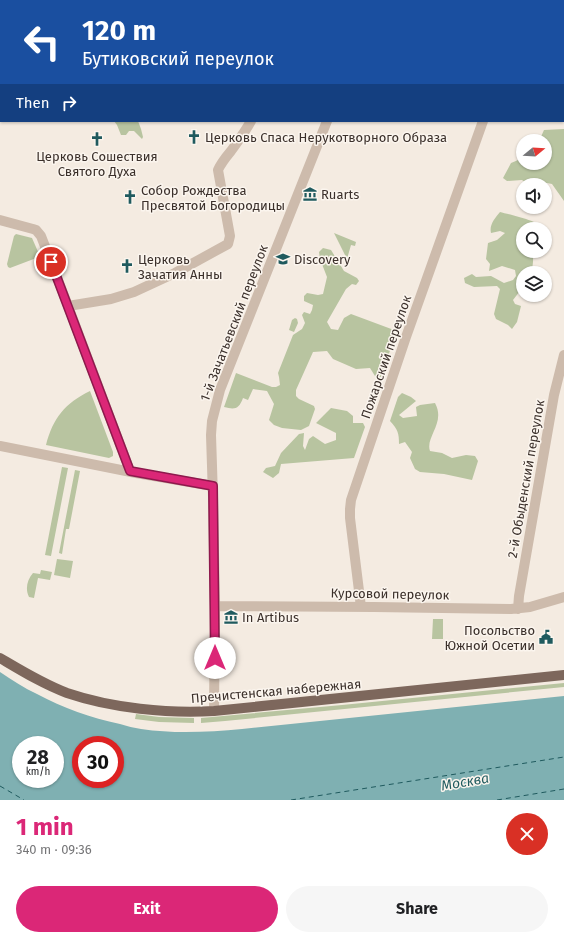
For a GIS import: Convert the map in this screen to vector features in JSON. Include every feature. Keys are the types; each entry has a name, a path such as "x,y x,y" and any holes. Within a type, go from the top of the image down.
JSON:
{"main road":[{"name":"Пречистенская набережная","path":"0,658 44,683 85,698 138,708 198,712 564,675"}],"street":[{"path":"68,306 110,299 134,292 175,273 228,244 230,236 218,170 246,132 251,122"},
{"name":"1-й Зачатьевский переулок","path":"214,711 215,606 211,435 212,421 216,402 223,383 327,122"},
{"name":"Пожарский переулок","path":"361,607 350,518 351,500 406,337 484,122"},
{"path":"0,220 33,229 39,233 130,471"},
{"name":"2-й Обыденский переулок","path":"518,609 552,403 564,355"},
{"path":"0,446 213,486"},
{"name":"Курсовой переулок","path":"215,606 518,609 537,606 564,597"}],"green space":[{"path":"115,122 138,122 143,137 142,139 134,131 129,131 126,135 121,135"},
{"path":"564,129 564,201 552,184 552,178 516,178 516,180 507,181 503,178 511,163 516,161 516,170 552,170 552,134 542,134 544,130"},
{"path":"500,212 534,222 516,222 516,258 533,258 533,265 516,266 516,276 515,270 502,266 489,271 490,264 486,259 488,243 497,240 505,233 500,231 491,233 494,219"},
{"path":"334,233 356,242 355,246 351,245 347,259"},
{"path":"16,234 32,238 39,257 10,268 7,264 14,236"},
{"path":"323,248 331,250 344,271 357,278 359,281 356,285 352,284 346,289 327,322 331,329 338,330 344,318 351,314 394,330 395,336 381,377 375,376 370,368 356,369 333,359 327,351 313,352 296,390 296,396 299,399 314,406 315,409 309,426 301,430 282,428 274,425 269,420 274,404 267,391 253,389 248,400 243,398 236,408 224,407 236,373 272,387 280,385 278,373 293,335 302,329 305,323 302,315 304,312 310,314 312,310 313,305 304,301 304,296 307,293 318,295 323,294 327,277 319,252"},
{"path":"472,274 476,277 491,276 504,283 513,280 516,276 516,296 513,300 515,304 521,306 517,322 512,329 508,325 496,319 494,314 500,289 497,286 474,287 465,283 464,278"},
{"path":"295,318 297,319 298,323 294,332 289,330 292,320"},
{"path":"90,391 113,452 113,456 109,458 46,445 52,427 61,412 67,406"},
{"path":"402,393 416,401 399,415 403,418 417,416 416,407 420,405 435,403 438,410 438,417 430,440 430,451 442,453 452,458 466,455 475,456 478,461 472,480 444,474 420,472 415,469 410,458 412,452 405,442 399,444 398,432 390,421 398,397"},
{"path":"331,408 347,411 353,416 353,423 363,423 365,427 354,458 281,464 279,473 273,478 263,472 266,468 275,466 281,453 299,434 304,433 303,446 305,450 309,439 313,436 325,444 336,440 336,433 316,423"},
{"path":"62,467 68,468 51,556 45,555"},
{"path":"75,470 80,471 69,529 66,529 62,554 59,553"},
{"path":"57,559 73,561 70,578 54,575"},
{"path":"41,570 52,572 50,580 38,578 34,598 29,597 27,585 29,579 33,573 40,574"},
{"path":"433,619 443,619 443,639 432,639"},
{"path":"564,683 564,687 201,723 201,718"},
{"path":"136,714 159,717 194,718 194,723 159,722 135,719"}],"water":[{"name":"Москва","path":"0,672 32,692 77,712 133,728 166,732 205,732 242,729 564,696 564,800 0,800"}],"ferry route":[{"path":"291,800 564,757"},
{"path":"0,786 24,800"},
{"path":"497,800 564,789"}],"place":[{"name":"Церковь Спаса Нерукотворного Образа","path":"194,137"},
{"name":"Церковь Сошествия Святого Духа","path":"97,139"},
{"name":"Ruarts","path":"310,194"},
{"name":"Собор Рождества Пресвятой Богородицы","path":"130,197"},
{"name":"Discovery","path":"283,259"},
{"name":"Церковь Зачатия Анны","path":"127,266"},
{"name":"In Artibus","path":"231,617"},
{"name":"Посольство Южной Осетии","path":"546,637"}],"route":[{"path":"51,262 130,471 213,486 215,658"}]}
